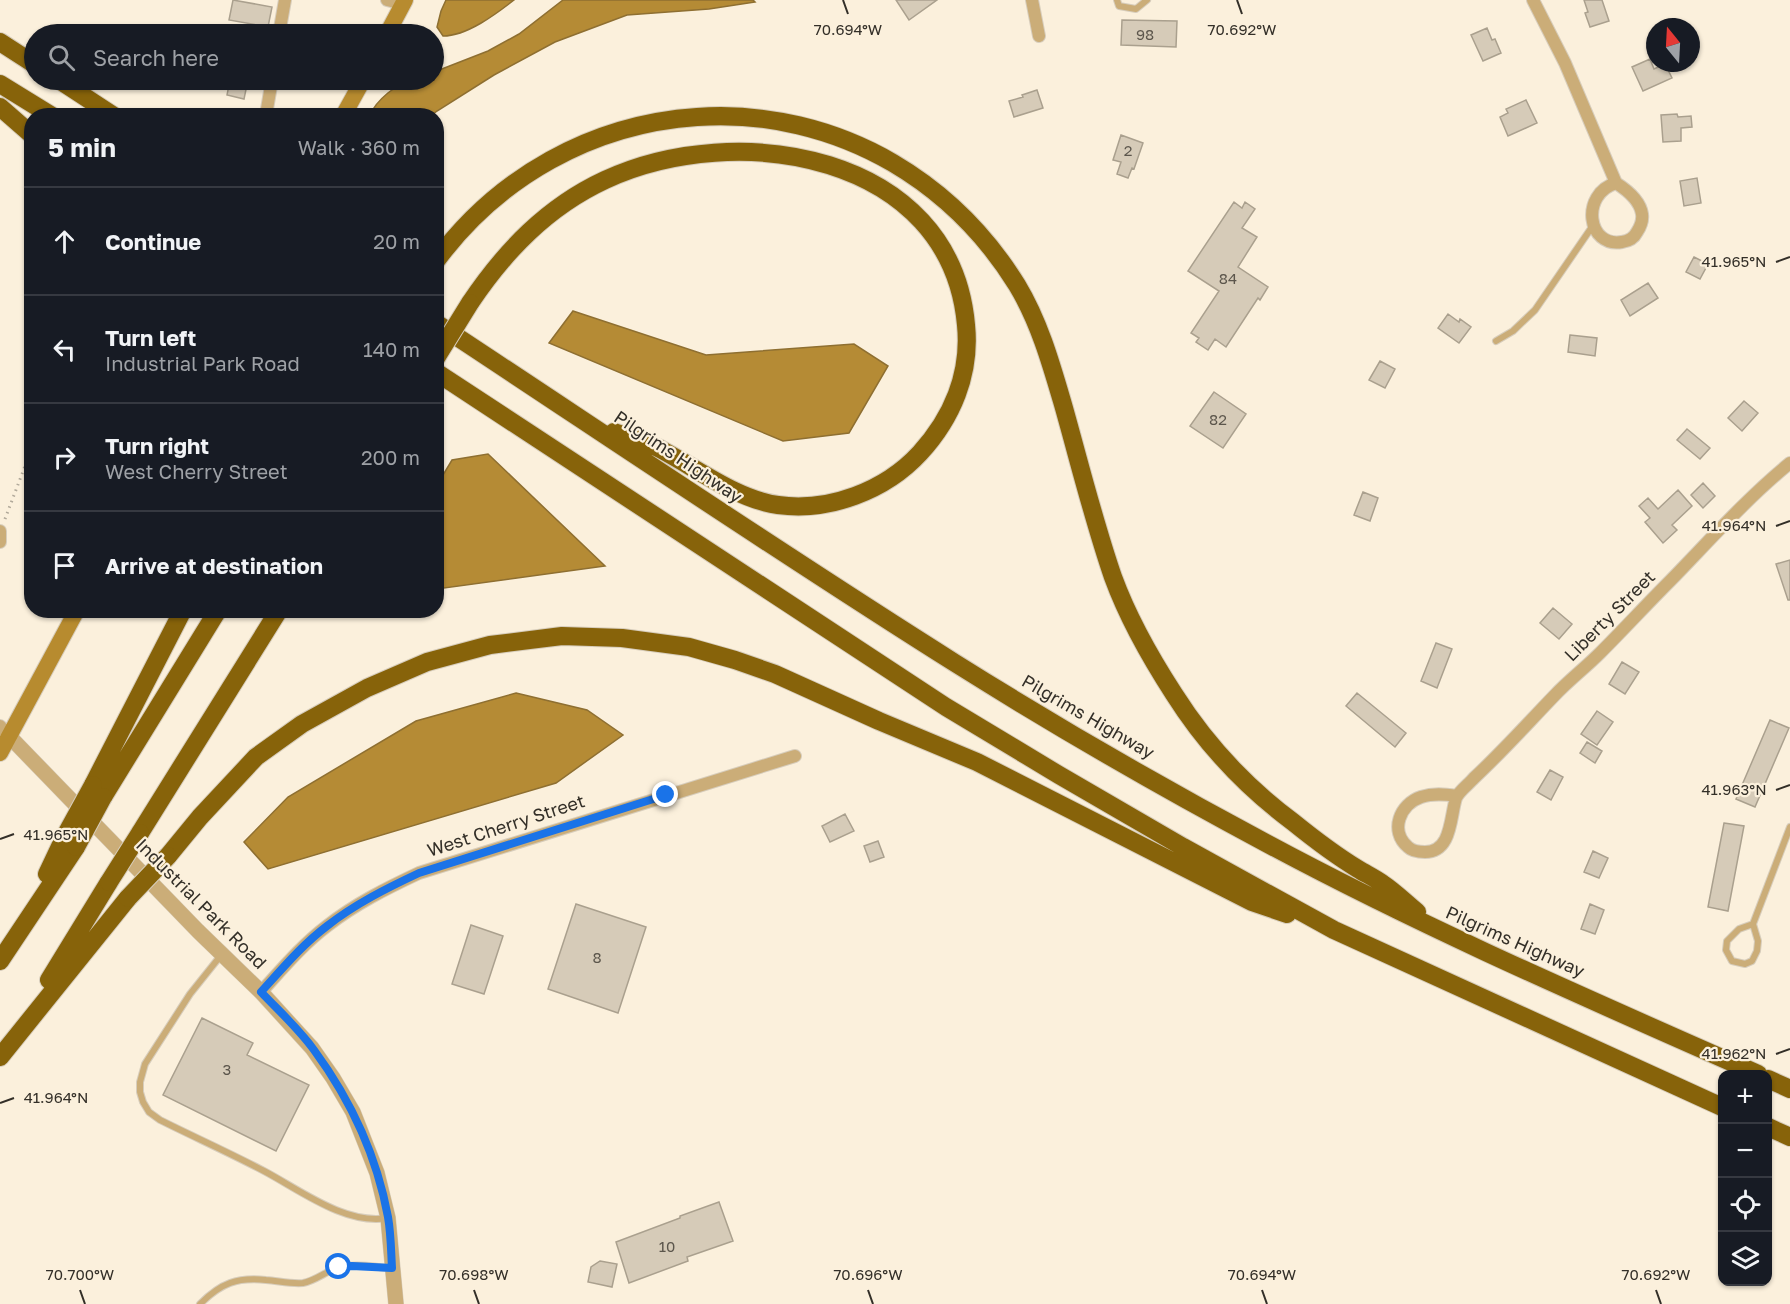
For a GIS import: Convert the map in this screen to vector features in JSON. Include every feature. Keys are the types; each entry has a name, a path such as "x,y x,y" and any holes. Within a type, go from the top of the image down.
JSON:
{"highway":[{"path":"0,42 24,58"},
{"path":"0,84 39,108"},
{"path":"74,90 102,108"},
{"path":"0,107 24,128"},
{"path":"444,251 464,226 485,206 538,166 596,139 629,128 666,120 744,117 783,122 818,130 848,141 912,174 961,214 986,242 1019,287 1046,348 1114,579 1133,624 1176,698 1228,764 1256,792 1290,821 1356,868 1383,884 1439,931"},
{"path":"444,345 490,273 523,236 544,218 587,189 633,169 683,156 745,151 778,154 811,161 862,178 886,191 911,209 941,245 952,265 965,310 967,335 963,376 953,406 944,423 916,457 902,470 872,489 834,502 810,506 776,505 739,492 654,446 591,424"},
{"name":"Pilgrims Highway","path":"444,328 957,664 1077,736 1265,843 1439,931 1749,1070"},
{"path":"444,377 946,707 1069,781 1334,930 1718,1105"},
{"path":"0,961 18,935 98,791 179,618"},
{"path":"98,791 213,618"},
{"path":"12,1041 274,618"},
{"path":"0,1057 128,898 256,757 302,724 367,688 427,662 490,645 562,636 622,638 689,647 775,674 977,762 1252,902 1334,930"},
{"path":"1772,1081 1790,1089"},
{"path":"1772,1129 1790,1137"}],"main road":[{"path":"392,24 404,2"},
{"path":"347,108 357,90"},
{"path":"0,753 5,731 72,618"}],"street":[{"path":"281,24 285,0"},
{"path":"387,0 404,2"},
{"path":"1032,0 1039,36"},
{"path":"1533,0 1565,63 1616,183 1626,189 1638,202 1642,212 1643,219 1634,237 1625,242 1612,243 1596,230 1592,216 1594,201 1601,191 1616,183"},
{"path":"267,108 270,90"},
{"name":"Liberty Street","path":"1457,796 1744,506 1790,463"},
{"path":"0,533 0,542"},
{"name":"Industrial Park Road","path":"5,731 261,992 312,1048 333,1078 352,1112 377,1173 388,1218 396,1304"},
{"name":"West Cherry Street","path":"261,992 290,959 326,927 376,894 419,873 795,756"},
{"path":"1439,794 1457,796 1452,821 1438,849 1419,852 1409,848 1398,828 1401,813 1411,802 1422,796 1439,794"}],"lane":[{"path":"1117,0 1119,6 1136,9 1147,0"},
{"path":"1496,341 1513,331 1535,310 1594,224"},
{"path":"1753,924 1739,929 1727,941 1726,950 1732,961 1745,964 1752,961 1757,951 1758,941 1753,924 1790,827"},
{"path":"222,954 190,994 145,1064 140,1092 149,1112 160,1120 345,1213 367,1219 388,1218"},
{"path":"200,1304 219,1287 244,1279 291,1284 306,1282 339,1267 392,1268"}],"path":[{"path":"0,533 24,468"}],"shaded area":[{"path":"446,0 514,0 490,18 452,35 444,36 444,24 438,24"},
{"path":"563,0 753,0 755,2 709,9 627,15 555,42 494,75 442,108 374,108 392,90 444,90 444,68 488,51 519,34"},
{"path":"573,311 706,355 854,344 888,366 849,433 783,441 549,343"},
{"path":"488,454 605,566 444,588 444,473 452,460"},
{"path":"516,693 587,710 623,735 556,783 268,869 244,842 288,797 416,721"}],"building":[{"path":"233,0 272,7 269,24 229,20"},
{"path":"896,0 937,0 909,20"},
{"path":"1584,0 1602,0 1609,21 1590,27 1585,13 1588,12"},
{"path":"1122,20 1177,21 1176,47 1121,45"},
{"path":"1487,28 1501,53 1483,61 1471,35"},
{"path":"1646,61 1646,72 1669,72 1672,78 1643,91 1632,67"},
{"path":"228,90 246,90 244,99 227,95"},
{"path":"1037,90 1043,108 1014,117 1009,101"},
{"path":"1526,100 1537,123 1508,136 1500,117 1508,113 1506,109"},
{"path":"1677,114 1678,117 1691,116 1692,127 1681,128 1681,141 1663,142 1661,115"},
{"path":"1121,135 1143,143 1134,169 1132,168 1128,178 1117,174 1121,162 1113,160"},
{"path":"1697,178 1701,203 1684,206 1680,181"},
{"path":"1234,202 1242,208 1245,202 1255,209 1242,228 1257,237 1238,267 1268,287 1260,300 1258,298 1226,347 1215,339 1208,350 1196,342 1199,338 1191,333 1219,291 1188,271"},
{"path":"1694,257 1708,264 1700,279 1686,272"},
{"path":"1648,283 1658,298 1630,316 1621,300"},
{"path":"1448,314 1471,327 1459,343 1438,328"},
{"path":"1570,335 1597,338 1595,356 1568,352"},
{"path":"1380,361 1395,369 1385,388 1369,380"},
{"path":"1214,392 1246,414 1223,448 1190,426"},
{"path":"1744,401 1758,413 1742,431 1728,418"},
{"path":"1687,429 1710,448 1700,459 1677,440"},
{"path":"1703,483 1715,496 1703,508 1691,495"},
{"path":"1678,490 1692,506 1672,525 1677,530 1663,543 1645,522 1650,518 1639,506 1648,498 1658,509"},
{"path":"1363,492 1378,498 1370,521 1354,515"},
{"path":"1790,560 1790,600 1788,600 1776,564"},
{"path":"1553,608 1572,624 1559,639 1540,623"},
{"path":"1436,643 1452,649 1437,688 1421,681"},
{"path":"1622,662 1639,672 1625,694 1609,684"},
{"path":"1357,693 1406,733 1395,747 1346,706"},
{"path":"1597,711 1613,722 1597,745 1581,734"},
{"path":"1770,720 1789,728 1755,807 1736,799"},
{"path":"1587,742 1602,751 1595,763 1580,753"},
{"path":"1550,770 1563,777 1551,800 1537,792"},
{"path":"845,814 854,831 830,842 822,826"},
{"path":"1724,823 1744,826 1728,911 1708,907"},
{"path":"878,841 884,857 870,862 864,846"},
{"path":"1593,851 1608,858 1599,878 1584,872"},
{"path":"576,904 646,927 618,1013 548,989"},
{"path":"1590,904 1604,910 1595,934 1581,929"},
{"path":"471,925 503,936 484,994 452,984"},
{"path":"202,1018 253,1043 247,1055 309,1085 276,1151 163,1095"},
{"path":"719,1202 733,1241 687,1257 688,1261 629,1283 616,1242"},
{"path":"600,1261 617,1264 612,1287 588,1282 591,1267"}],"route":[{"path":"339,1267 392,1268 388,1218 377,1173 352,1112 333,1078 312,1048 261,992 290,959 326,927 352,908 385,889 419,873 666,795"}]}
